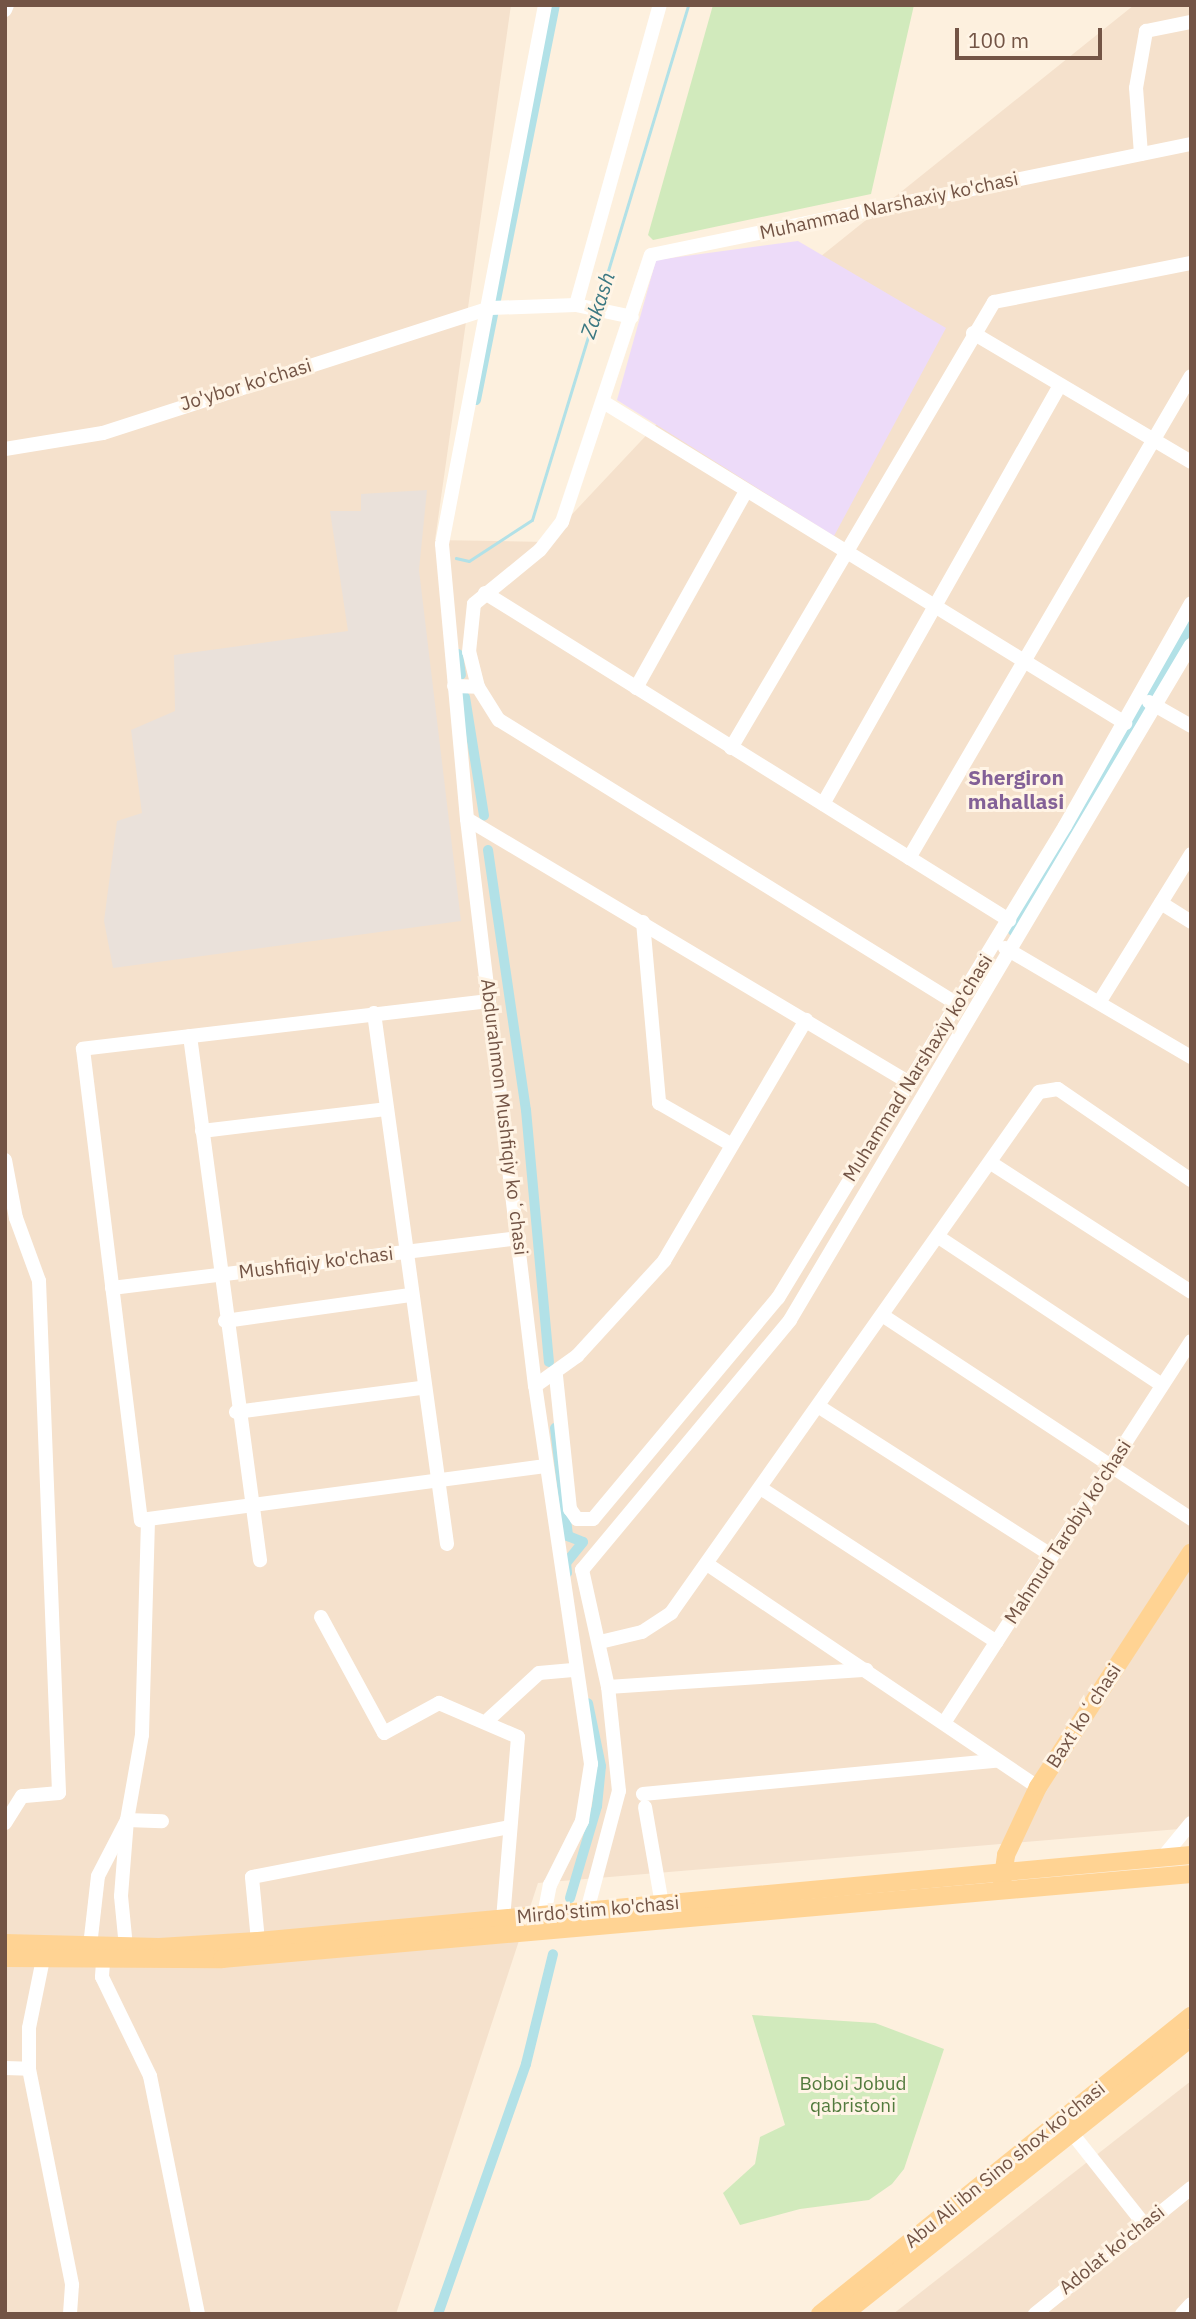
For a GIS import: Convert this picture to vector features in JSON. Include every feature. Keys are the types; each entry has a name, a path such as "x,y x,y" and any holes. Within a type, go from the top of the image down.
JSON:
{"main road":[{"name":"Baxt koʻchasi","path":"1002,1882 1038,1787 1191,1552"},
{"name":"Mirdo'stim ko'chasi","path":"5,1943 222,1959 1002,1882 1191,1855"},
{"name":"Mirdo'stim ko'chasi","path":"5,1958 43,1959 126,1947 258,1941 662,1905 1002,1882 1191,1874"},
{"name":"Abu Ali ibn Sino shox ko'chasi","path":"820,2314 1191,2016"},
{"name":"Abu Ali ibn Sino shox ko'chasi","path":"844,2314 1191,2038"}],"street":[{"name":"Abdurahmon Mushfiqiy koʻchasi","path":"544,1915 550,1885 582,1821 590,1788 545,1466 467,819 442,544 545,5"},
{"path":"583,305 660,5"},
{"path":"1141,154 1136,88 1146,31 1191,22"},
{"name":"Muhammad Narshaxiy ko'chasi","path":"626,316 651,256 1191,144"},
{"path":"731,748 842,552 993,302 1191,263"},
{"path":"488,309 583,305 626,316 605,403 562,522 540,550 474,604 470,625 478,687 499,720 957,1004"},
{"name":"Jo'ybor ko'chasi","path":"5,449 103,433 488,309"},
{"path":"973,333 1191,461"},
{"path":"909,858 1191,376"},
{"path":"823,804 1060,385"},
{"path":"605,403 745,493 1125,723"},
{"path":"636,688 745,493"},
{"path":"485,593 1009,920"},
{"name":"Muhammad Narshaxiy ko'chasi","path":"556,1376 570,1509 577,1518 593,1519 607,1506 778,1298 996,942 1125,723 1191,603"},
{"path":"587,1911 620,1791 608,1687 582,1570 790,1320 1191,645"},
{"path":"454,686 478,687"},
{"path":"1139,697 1191,726"},
{"path":"467,819 908,1082"},
{"path":"1100,1001 1191,854"},
{"path":"1161,903 1191,922"},
{"path":"643,922 659,1102 733,1145"},
{"path":"996,942 1191,1057"},
{"path":"489,1001 83,1049 141,1520 249,1501 545,1466"},
{"path":"374,1013 422,1388 447,1544"},
{"path":"535,1386 556,1376 664,1261 806,1020"},
{"path":"190,1036 236,1412 260,1560"},
{"path":"600,1642 642,1632 671,1613 821,1408 1046,1087 1191,1180"},
{"path":"202,1131 386,1109"},
{"path":"5,1160 16,1219 39,1281 59,1793 22,1796 5,1823"},
{"path":"991,1163 1191,1292"},
{"name":"Mushfiqiy ko'chasi","path":"113,1288 519,1238"},
{"path":"940,1238 1162,1385"},
{"path":"225,1321 410,1294"},
{"path":"885,1317 1109,1468 1191,1519"},
{"name":"Mahmud Tarobiy ko'chasi","path":"944,1723 1191,1340"},
{"path":"236,1412 422,1388"},
{"path":"821,1408 1052,1556"},
{"path":"762,1489 997,1642"},
{"path":"126,1947 121,1871 142,1735 148,1519"},
{"path":"707,1564 944,1723 995,1761 1038,1787"},
{"path":"321,1617 384,1733 439,1703 489,1719 518,1737 503,1919"},
{"path":"489,1719 539,1673 573,1670"},
{"path":"608,1687 866,1670"},
{"path":"662,1905 644,1801 995,1761"},
{"path":"127,1820 162,1821"},
{"path":"127,1820 98,1876 102,1977 150,2076 198,2314"},
{"path":"1163,1857 1191,1823"},
{"path":"258,1941 252,1877 509,1827"},
{"path":"43,1959 29,2028 29,2068 72,2285 70,2314"},
{"path":"5,2068 29,2068"},
{"path":"1071,2132 1143,2223"},
{"name":"Adolat ko'chasi","path":"1035,2314 1143,2223 1191,2188"},
{"path":"1182,2314 1191,2304"}],"shaded area":[{"path":"5,5 511,5 435,540 546,542 795,277 1134,5 1191,5 1191,1828 538,1883 396,2314 5,2314"},
{"path":"798,241 946,328 834,536 617,400 656,260"},
{"path":"427,490 419,570 461,921 113,968 104,921 117,821 142,813 131,730 175,711 174,655 348,631 330,511 361,511 361,494"},
{"path":"1191,2081 1191,2314 893,2314"}],"green space":[{"path":"713,5 914,5 871,194 653,240 648,235"},
{"name":"Boboi Jobud qabristoni","path":"752,2015 875,2023 944,2049 904,2169 892,2184 869,2200 800,2209 740,2225 723,2193 755,2164 760,2137 785,2125"}],"waterway":[{"path":"476,400 555,5"},
{"name":"Zakash","path":"598,304 688,5"},
{"name":"Zakash","path":"456,558 469,561 532,520 595,314"},
{"path":"1152,694 1191,623"},
{"path":"458,654 461,675"},
{"path":"465,697 484,815"},
{"path":"1013,931 1144,709"},
{"path":"488,850 526,1110 549,1362"},
{"path":"555,1428 568,1536 583,1542 566,1563 567,1573"},
{"path":"570,1898 597,1806 601,1766 588,1703"},
{"path":"438,2314 526,2064 553,1954"}],"district":[{"name":"Shergiron mahallasi","path":"1016,789"}]}
